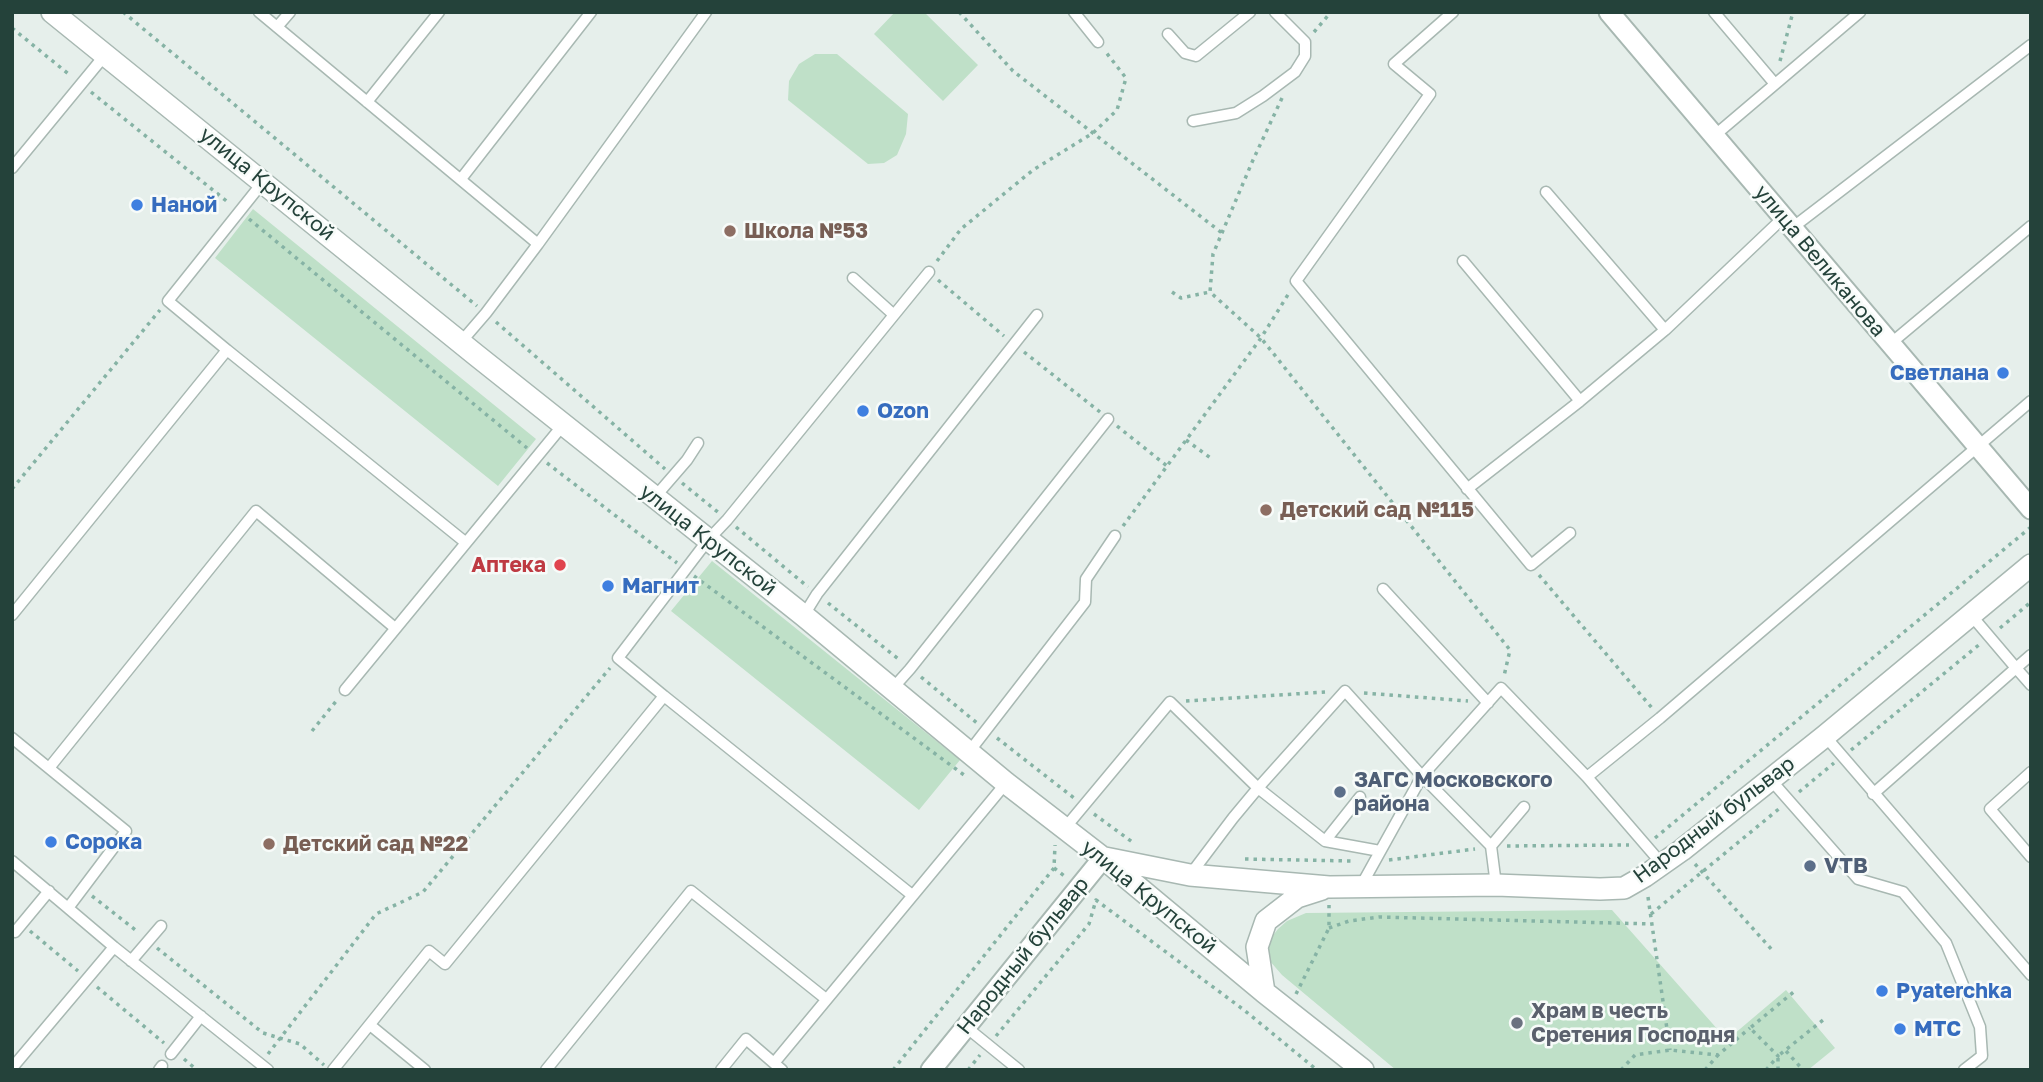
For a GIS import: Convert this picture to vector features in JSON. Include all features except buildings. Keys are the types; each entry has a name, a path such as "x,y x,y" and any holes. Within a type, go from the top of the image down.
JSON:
{"street":[{"name":"улица Крупской","path":"52,12 893,688 968,753 1000,790 1065,828 1363,1070"},
{"name":"улица Великанова","path":"1609,12 2031,509"},
{"name":"Народный бульвар","path":"931,1070 1102,858 1190,875 1329,887 1496,885 1624,888 1682,850 1825,736 2031,565"},
{"path":"1173,915 1164,901 1165,893 1170,882 1177,876 1190,875"},
{"name":"Народный бульвар","path":"1264,992 1257,947 1266,921 1297,897 1329,887"}],"lane":[{"path":"259,12 538,244"},
{"path":"277,27 290,12"},
{"path":"367,102 439,12"},
{"path":"461,179 591,12"},
{"path":"461,342 538,244 706,12"},
{"path":"1074,12 1098,42"},
{"path":"1168,34 1185,53 1196,56 1250,12"},
{"path":"1193,121 1236,113 1295,72 1305,56 1306,42 1275,12"},
{"path":"1453,12 1394,64 1430,94 1296,281 1531,565 1570,533"},
{"path":"1714,12 1775,83"},
{"path":"1714,136 1860,12"},
{"path":"1467,489 1580,401 1787,223 2031,46"},
{"path":"12,168 106,54"},
{"path":"263,182 169,301 465,542"},
{"path":"1546,192 1665,330"},
{"path":"1890,344 2031,226"},
{"path":"1463,261 1580,401"},
{"path":"912,895 618,658 708,540 929,272"},
{"path":"853,278 894,315"},
{"path":"803,615 1037,315"},
{"path":"12,615 227,350"},
{"path":"1587,777 1660,719 2031,401"},
{"path":"893,688 1108,419"},
{"path":"345,690 563,425"},
{"path":"654,498 698,443"},
{"path":"49,768 256,512 395,628"},
{"path":"968,753 1084,602 1086,579 1115,536"},
{"path":"1383,589 1488,703"},
{"path":"1971,615 2031,685"},
{"path":"1873,794 2031,655"},
{"path":"1361,887 1422,776 1501,688 1587,777 1646,845 1653,870"},
{"path":"1190,875 1258,788 1345,691 1422,776 1491,846 1496,885"},
{"path":"333,1070 429,951 445,964 664,696"},
{"path":"1065,828 1170,702 1258,788 1325,841 1380,851"},
{"path":"1825,736 2031,975"},
{"path":"12,738 126,831 68,908"},
{"path":"2031,772 1990,809 2031,857"},
{"path":"1770,779 1858,879 1903,892 1946,943 1980,1027 1982,1056 1964,1070"},
{"path":"720,1070 746,1039 778,1066 826,999 1000,790"},
{"path":"1325,841 1360,797"},
{"path":"1491,846 1524,807"},
{"path":"12,861 261,1068"},
{"path":"18,928 49,891"},
{"path":"546,1070 691,891 826,999"},
{"path":"131,961 161,926"},
{"path":"12,1068 114,947"},
{"path":"172,1052 201,1016"},
{"path":"370,1025 425,1070"},
{"path":"966,1027 1019,1070"}],"path":[{"path":"123,12 486,313 673,475 817,594 987,731 1140,848"},
{"path":"958,12 1013,71 1222,233"},
{"path":"1306,42 1331,12"},
{"path":"1775,83 1793,12"},
{"path":"12,28 537,456 685,570 1000,790"},
{"path":"1098,42 1126,78 1117,110 1093,133 1033,170 961,229 929,272 1014,344 1167,466"},
{"path":"1210,292 1213,254 1253,160 1295,72"},
{"path":"1115,536 1261,338 1296,281"},
{"path":"1172,292 1181,298 1210,292"},
{"path":"1210,292 1261,338 1510,650 1501,688"},
{"path":"12,489 169,301"},
{"path":"1186,440 1212,459"},
{"path":"1241,859 1374,861 1491,846 1646,845 2031,527"},
{"path":"1531,565 1660,719"},
{"path":"261,1068 281,1037 376,914 423,892 618,658"},
{"path":"312,731 345,690"},
{"path":"1682,850 1773,951"},
{"path":"893,1070 1054,868"},
{"path":"1653,870 1652,924 1670,1050"},
{"path":"1285,1009 1295,998 1329,928 1329,887"},
{"path":"83,888 263,1032 300,1044 326,1067 325,1070"},
{"path":"968,1070 1089,924 1096,900 1244,1010 1317,1070"},
{"path":"1329,928 1349,921 1379,917 1652,924"},
{"path":"18,928 87,979 197,1070"},
{"path":"1705,1070 1718,1055 1796,990"},
{"path":"1766,1070 1778,1056 1823,1020"},
{"path":"1750,1028 1778,1056 1777,1070"},
{"path":"1621,1070 1635,1055 1670,1050 1718,1055"},
{"path":"1786,1051 1803,1070"}],"green space":[{"path":"895,12 924,12 978,65 943,101 874,34"},
{"path":"815,54 837,54 908,114 906,134 897,155 884,163 868,164 788,100 789,81 799,64"},
{"path":"253,209 536,439 498,486 215,258"},
{"path":"712,561 960,760 919,810 671,611"},
{"path":"1612,910 1727,1040 1786,990 1835,1048 1808,1070 1396,1070 1282,975 1269,960 1268,947 1278,929 1287,921 1306,913"}],"place":[{"name":"Наной","path":"137,205"},
{"name":"Школа №53","path":"730,231"},
{"name":"Светлана","path":"2003,373"},
{"name":"Ozon","path":"863,411"},
{"name":"Детский сад №115","path":"1266,510"},
{"name":"Аптека","path":"560,565"},
{"name":"Магнит","path":"608,586"},
{"name":"ЗАГС Московского района","path":"1340,792"},
{"name":"Сорока","path":"51,842"},
{"name":"Детский сад №22","path":"269,844"},
{"name":"VTB","path":"1810,866"},
{"name":"Pyaterchka","path":"1882,991"},
{"name":"Храм в честь Сретения Господня","path":"1517,1023"},
{"name":"МТС","path":"1900,1029"}]}
